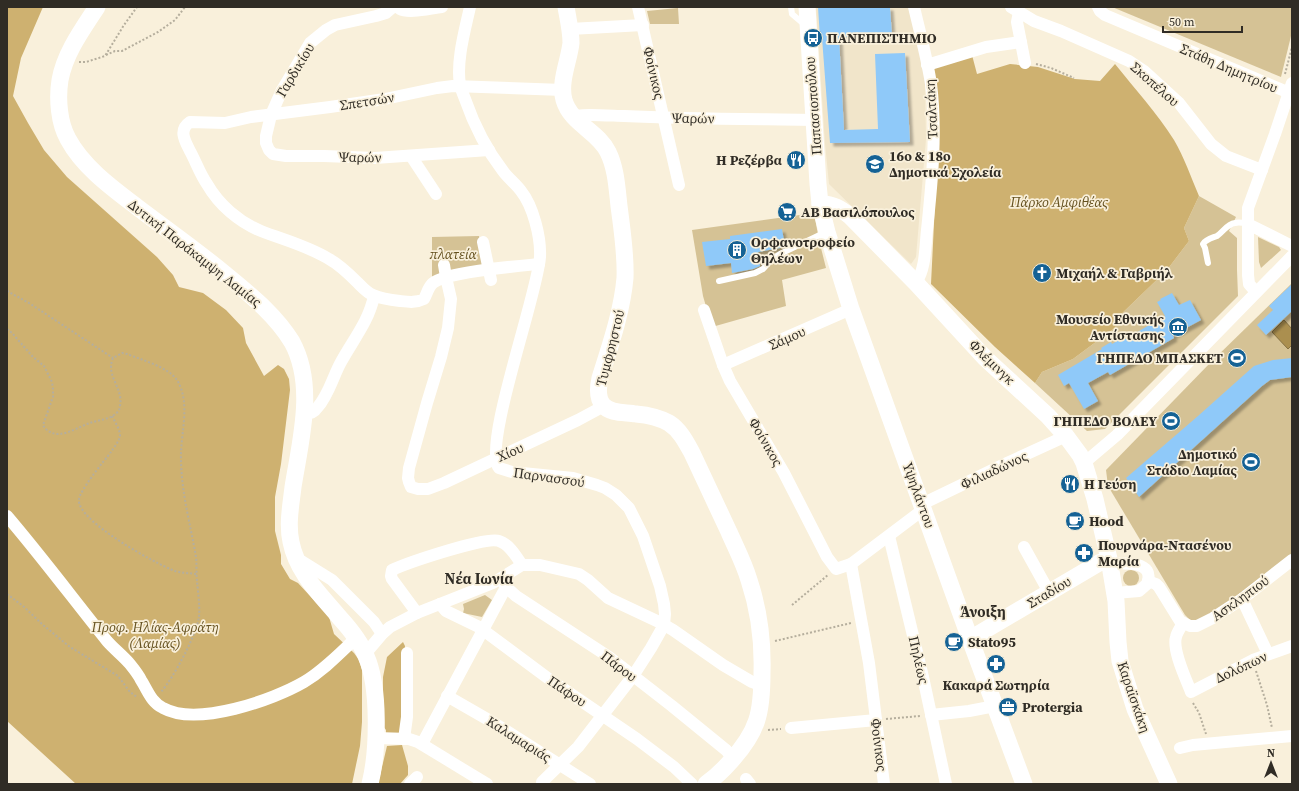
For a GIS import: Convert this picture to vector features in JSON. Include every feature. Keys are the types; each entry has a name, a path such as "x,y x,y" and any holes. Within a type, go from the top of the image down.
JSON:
{"main road":[{"name":"Δυτική Παράκαμψη Λαμίας","path":"97,7 79,35 64,64 59,95 61,118 68,140 100,177 120,194 207,258 258,302 271,315 288,337 297,353 304,390 304,414 289,521 291,541 300,567 355,639 365,654 370,667 374,690 376,738 374,766 370,784"},
{"name":"Τυμφρηστού","path":"566,7 571,42 563,90 567,108 575,119 600,141 606,148 611,159 617,192 624,251 625,279 622,299 598,388 599,394 604,406 615,411 641,414 665,421 674,427 685,440 692,452 746,571 758,613 762,644 762,686 760,709 755,728 743,748 721,772 706,784"},
{"name":"Παπασιοπούλου","path":"807,7 820,204"},
{"name":"Φλέμινγκ","path":"820,204 832,205 845,211 916,283 985,358 1048,416 1075,446 1084,463 1097,506 1110,561"},
{"name":"Υψηλάντου","path":"820,204 826,232 851,309 1024,784"},
{"name":"Σταδίου","path":"970,639 1099,563 1110,561"},
{"name":"Καραϊσκάκη","path":"1110,561 1115,593 1118,642 1122,668 1135,708 1169,784"}],"street":[{"path":"396,8 404,11 410,11 442,7"},
{"name":"Παρνασσού","path":"470,7 460,58 460,86 479,134 488,150 503,171 522,192 528,203 537,233 540,255 540,264 534,292 509,380 496,441 495,458 497,466 503,470 517,473 562,477 587,482 605,488 624,502 634,517 652,560 664,604 665,614 664,625 652,648 633,676 578,746 542,782"},
{"name":"Φοίνικος","path":"638,7 679,185"},
{"name":"Γαρδικίου","path":"271,115 282,90 307,46 314,38 335,25 376,16 396,8"},
{"name":"Τσαλτάκη","path":"916,283 921,276 923,266 933,147 931,92 918,8"},
{"path":"1015,9 1025,63"},
{"name":"Σκοπέλου","path":"1015,9 1034,21 1062,31 1129,60 1144,71 1179,103 1208,140 1221,152 1226,156 1262,170"},
{"name":"Στάθη Δημητρίου","path":"1099,9 1105,15 1291,90"},
{"path":"570,29 643,25"},
{"path":"927,65 986,47 1021,42"},
{"name":"Σπετσών","path":"374,296 365,290 342,268 329,259 261,231 231,212 218,199 207,184 183,136 185,126 190,122 225,123 251,117 385,99 436,88 460,86 563,90"},
{"path":"1256,292 1249,284 1248,275 1249,205 1291,90"},
{"name":"Ψαρών","path":"271,115 266,136 266,143 268,150 276,155 375,158 488,150"},
{"name":"Ψαρών","path":"575,119 575,115 591,115 664,118 814,120"},
{"path":"411,156 436,194"},
{"path":"1248,224 1292,246"},
{"path":"483,242 490,275"},
{"path":"1084,463 1117,435 1292,256"},
{"path":"304,414 310,414 317,409 322,402 340,363 367,319 374,296 389,300 419,302 425,297 434,282 446,278 490,275 540,264"},
{"path":"444,265 446,278"},
{"name":"Χίου","path":"446,278 451,299 448,328 409,468 409,482 411,487 421,490 435,487 578,420 604,406"},
{"name":"Σάμου","path":"723,365 851,309"},
{"name":"Φοίνικος","path":"704,310 730,381 784,473 827,557 836,569"},
{"name":"Φιλιαδώνος","path":"836,569 850,564 889,536 923,507 1005,464 1066,436"},
{"path":"7,516 108,642 128,663 141,680 153,700 163,708 176,713 206,714 236,708 287,691 321,671 355,639"},
{"name":"Πηλέως","path":"889,536 923,678 946,784"},
{"path":"417,613 390,576 392,570 476,542 492,539 504,543 522,565"},
{"path":"1024,547 1049,592"},
{"path":"295,556 332,580 374,622 382,634"},
{"name":"Ασκληπιού","path":"1183,623 1193,626 1202,624 1213,618 1242,599 1292,560"},
{"path":"1110,561 1143,567 1148,581 1145,587 1139,591 1115,593"},
{"name":"Φοίνικος","path":"850,564 869,663 884,784"},
{"path":"422,744 483,630 503,583 522,565 540,565 579,574 608,598 673,630 723,665 752,682 762,686"},
{"path":"1148,581 1156,584 1165,594 1177,616 1183,623 1176,637 1175,643 1183,674 1191,692"},
{"path":"365,654 390,627 417,613 484,587 503,583"},
{"name":"Πάρου","path":"503,583 516,596 609,657 672,706 726,750 733,758"},
{"path":"1242,599 1268,654"},
{"name":"Πάφου","path":"440,604 451,615 479,627 549,679 602,714 674,766 692,784"},
{"name":"Δολόπων","path":"1191,692 1227,672 1253,660 1292,646"},
{"path":"404,739 406,717 407,653"},
{"name":"Καλαμαριάς","path":"447,696 494,723 590,784"},
{"path":"931,715 995,706"},
{"path":"791,728 876,720"},
{"path":"1180,748 1208,743 1292,736"},
{"path":"376,738 414,740 487,784"}],"lane":[{"path":"791,7 792,14 808,28"},
{"path":"1208,263 1203,244 1205,241 1218,235 1228,225 1233,223 1239,222 1248,224"},
{"path":"718,281 754,273 763,269 772,259 780,254 826,232"}],"path":[{"path":"105,56 137,7"},
{"path":"68,56 77,62 86,62 115,51 122,51 158,32 175,20 185,7"},
{"path":"1025,63 1037,64 1051,68 1074,78"},
{"path":"7,291 29,302 113,358"},
{"path":"7,329 44,366 52,382 54,389 43,425 45,430 52,433 58,434 112,416 118,412 121,399 112,376 111,368 113,358 122,353 166,370 177,380 184,400 182,478 190,531 196,558 199,616 197,626 167,685 153,700 148,701 143,700 130,692 118,676 70,647 7,594"},
{"path":"112,416 120,431 120,437 78,498 80,509 92,521 128,547 153,562 175,571 196,574"},
{"path":"792,605 836,569"},
{"path":"762,644 838,627 861,620"},
{"path":"1253,660 1267,705 1272,727 1272,737"},
{"path":"1191,692 1191,699 1199,713 1208,743"},
{"path":"876,720 931,715"},
{"path":"755,728 770,730 791,728"}],"shaded area":[{"name":"16ο & 18ο Δημοτικά Σχολεία","path":"816,7 908,7 915,31 925,80 926,139 916,257 911,264 829,184"},
{"path":"1284,320 1292,329 1292,345 1288,349 1272,332"}],"green space":[{"name":"Προφ. Ηλίας-Αφράτη (Λαμίας)","path":"7,7 43,7 21,58 13,96 44,150 67,177 157,257 173,275 179,287 203,293 226,310 243,328 246,343 264,376 278,365 284,369 289,379 290,390 281,464 275,497 275,531 281,555 281,564 290,579 298,583 324,611 329,617 334,634 354,653 359,660 362,670 362,722 360,746 352,784 76,784 7,721"},
{"path":"1112,7 1292,7 1292,32 1281,77"},
{"path":"678,8 679,24 650,24 647,11"},
{"name":"Πάρκο Αμφιθέας","path":"972,55 977,74 1010,64 1038,67 1075,79 1100,81 1115,64 1174,140 1199,196 1184,228 1189,241 1167,270 1113,322 1116,327 1073,359 1042,372 1035,383 995,347 931,284 938,143 931,68"},
{"path":"1199,196 1236,217 1229,231 1237,238 1238,296 1105,429 1087,431 1035,383 1042,372 1073,359 1116,327 1113,322 1167,270 1189,241 1184,228"},
{"path":"814,213 826,268 782,280 786,306 712,327 703,296 692,230"},
{"name":"πλατεία","path":"479,236 485,268 432,280 432,237"},
{"path":"1258,237 1279,247 1281,250 1261,268 1259,262"},
{"path":"1292,283 1292,556 1230,607 1200,621 1190,620 1185,615 1108,486 1106,470 1211,362"},
{"path":"1128,570 1134,570 1139,575 1137,584 1134,586 1128,586 1123,581 1123,575"},
{"path":"485,595 492,600 482,617 463,613 463,604"},
{"path":"403,642 405,646 401,733 386,734 386,730 383,726 383,677 387,657"},
{"path":"402,745 408,766 408,775 400,784 378,784 387,746"}],"building":[{"path":"818,7 890,7 892,36 839,37 844,130 878,129 875,54 905,53 910,142 830,143 822,38 820,38"},
{"name":"Ορφανοτροφείο Θηλέων","path":"782,229 785,247 758,252 760,266 753,269 732,273 731,263 706,266 702,242 730,239 730,236"},
{"path":"1292,284 1292,311 1266,335 1257,325 1273,310 1269,306"},
{"path":"1172,293 1179,305 1190,300 1201,320 1173,335 1174,338 1110,375 1108,372 1088,383 1098,401 1084,409 1069,383 1064,386 1058,375 1111,342 1112,344 1119,340 1120,342 1165,316 1157,302"},
{"path":"1292,358 1292,377 1270,380 1262,386 1139,497 1126,478 1254,366 1273,360"}],"place":[{"name":"ΠΑΝΕΠΙΣΤΗΜΙΟ","path":"813,38"},
{"name":"Η Ρεζέρβα","path":"796,160"},
{"name":"16ο & 18ο Δημοτικά Σχολεία","path":"875,164"},
{"name":"ΑΒ Βασιλόπουλος","path":"787,212"},
{"name":"Ορφανοτροφείο Θηλέων","path":"737,250"},
{"name":"Μιχαήλ & Γαβριήλ","path":"1042,273"},
{"name":"Μουσείο Εθνικής Αντίστασης","path":"1178,327"},
{"name":"ΓΗΠΕΔΟ ΜΠΑΣΚΕΤ","path":"1237,358"},
{"name":"ΓΗΠΕΔΟ ΒΟΛΕΥ","path":"1171,421"},
{"name":"Δημοτικό Στάδιο Λαμίας","path":"1251,462"},
{"name":"Η Γεύση","path":"1070,484"},
{"name":"Hood","path":"1075,521"},
{"name":"Πουρνάρα-Ντασένου Μαρία","path":"1084,553"},
{"name":"Stato95","path":"954,642"},
{"name":"Κακαρά Σωτηρία","path":"996,664"},
{"name":"Protergia","path":"1008,707"}],"district":[{"name":"Νέα Ιωνία","path":"479,578"},
{"name":"Άνοιξη","path":"983,611"}]}
